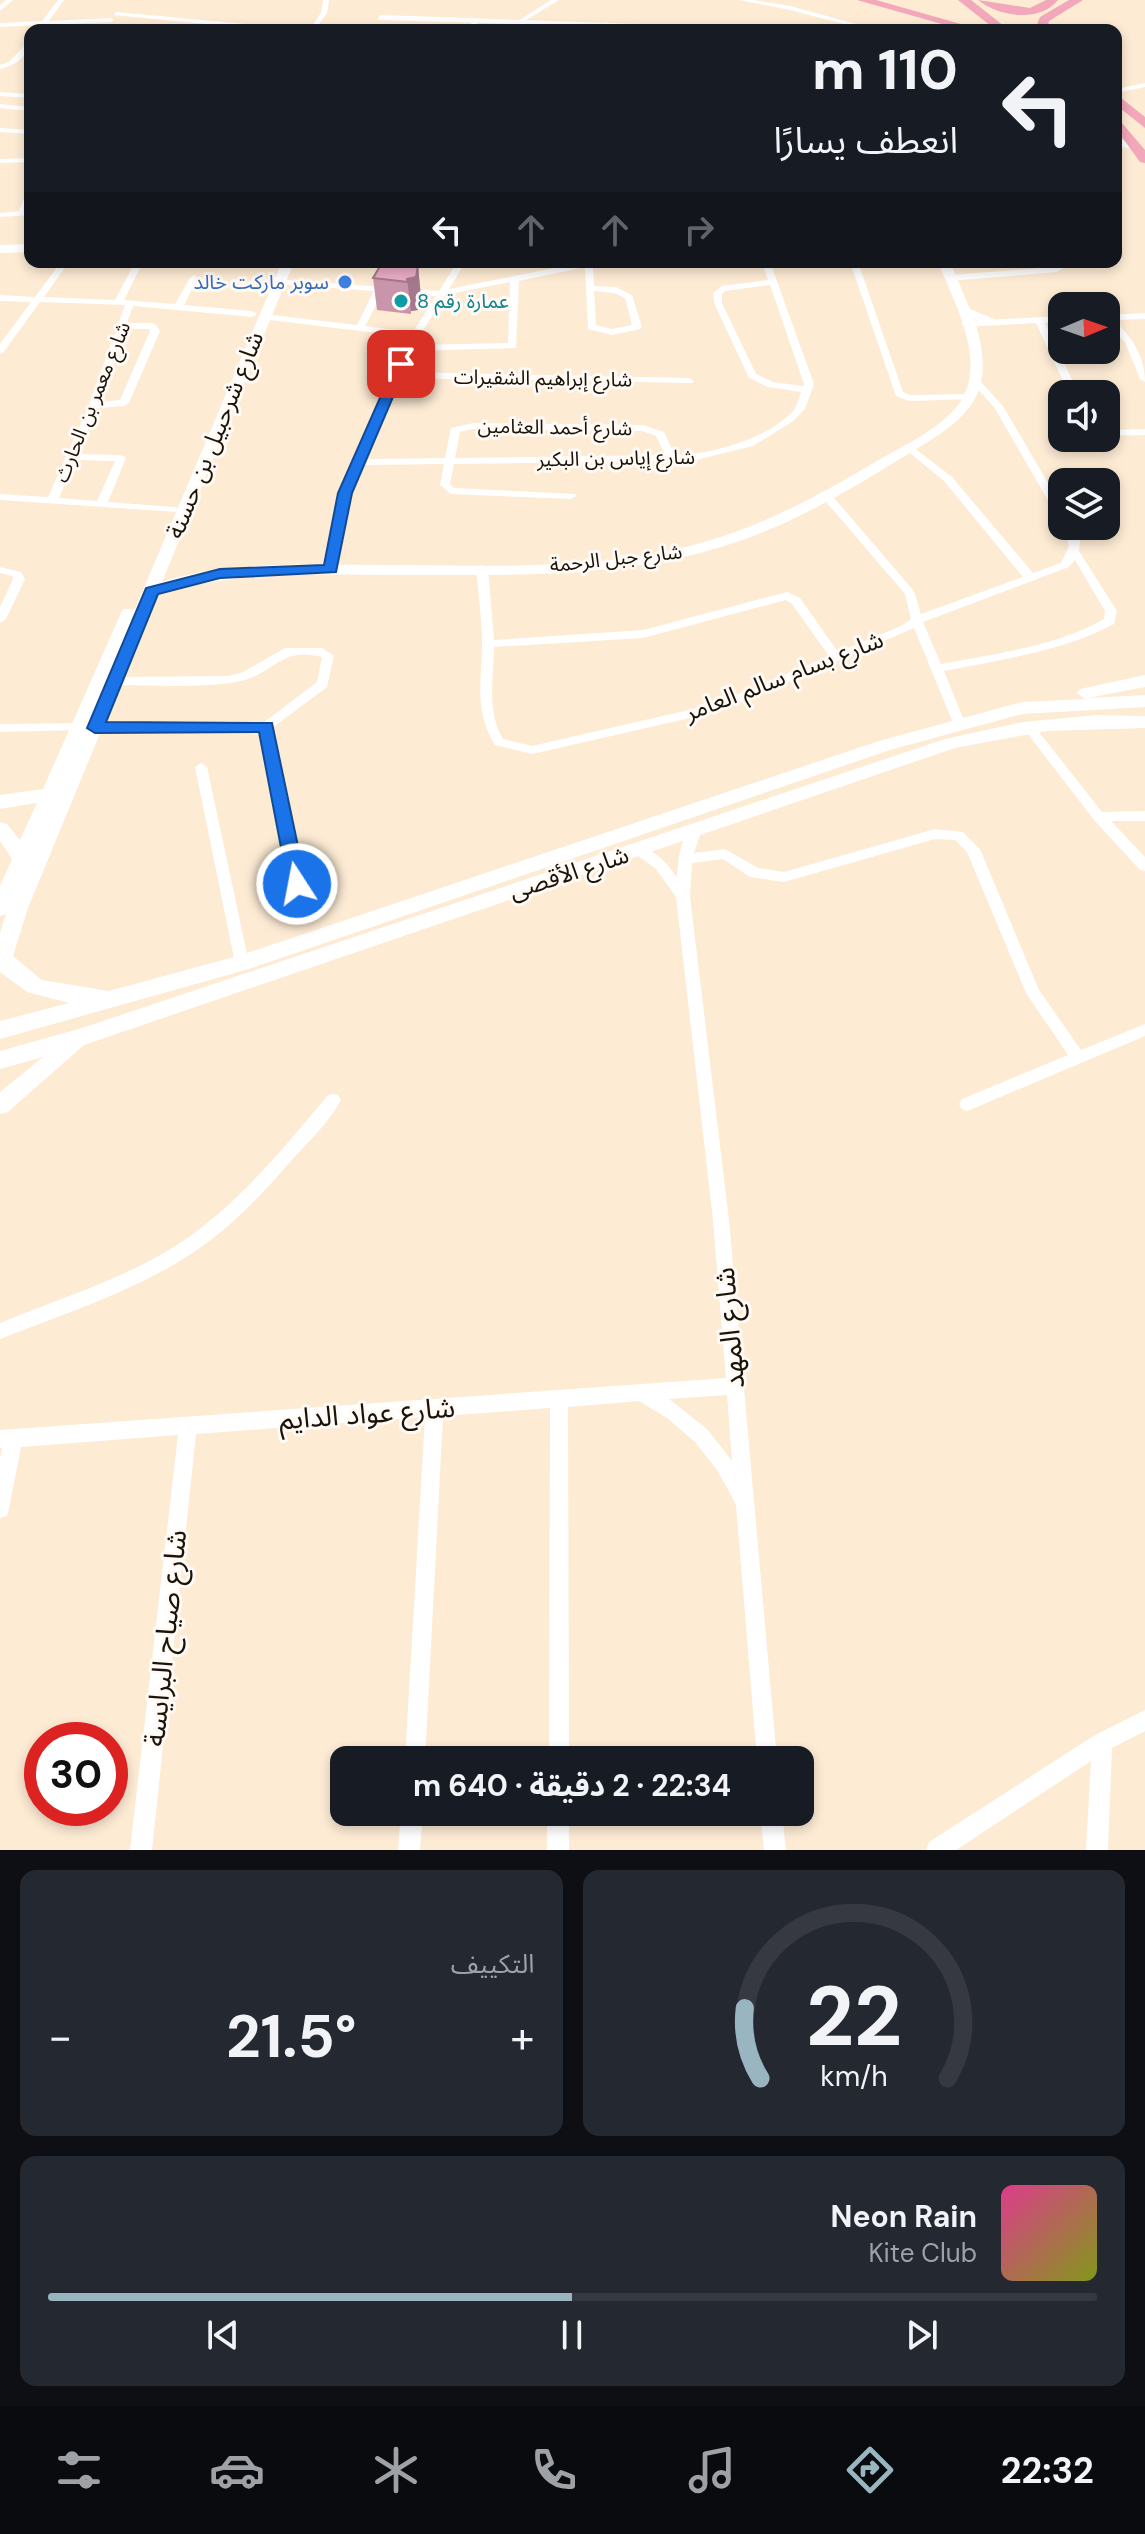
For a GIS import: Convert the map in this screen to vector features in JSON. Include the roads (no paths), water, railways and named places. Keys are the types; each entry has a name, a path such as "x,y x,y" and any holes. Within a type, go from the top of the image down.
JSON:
{"highway":[{"path":"863,0 953,24"},
{"path":"887,0 912,8 941,5"},
{"path":"964,0 995,24"},
{"path":"984,0 1003,8 1029,11 1044,8 1052,0"},
{"path":"984,0 1020,24"},
{"path":"1043,24 1044,19 1077,0"},
{"path":"1122,103 1145,124"},
{"path":"1122,128 1145,159"}],"street":[{"path":"0,9 10,0"},
{"path":"44,24 61,0"},
{"path":"316,24 324,13 326,0"},
{"path":"521,21 556,0"},
{"path":"742,0 790,8 852,24"},
{"path":"59,24 115,14 223,24"},
{"path":"109,24 115,14"},
{"path":"381,22 409,18 570,24"},
{"path":"473,24 478,20"},
{"path":"0,25 24,26"},
{"path":"0,67 12,64 24,49"},
{"path":"1122,90 1145,85"},
{"path":"0,94 24,96"},
{"path":"0,106 24,108"},
{"path":"0,130 24,132"},
{"path":"1122,143 1136,147"},
{"path":"0,161 24,160"},
{"path":"0,215 24,213"},
{"path":"0,249 24,248"},
{"path":"0,351 61,268"},
{"path":"118,303 136,268"},
{"name":"شارع شرحبيل بن حسنة","path":"0,908 21,859 95,728 115,681 258,316 271,268"},
{"name":"شارع شرحبيل بن حسنة","path":"1,960 55,800 57,775 258,316 285,268"},
{"path":"331,569 345,493 358,462 408,348 458,268"},
{"path":"278,281 439,294 568,268"},
{"path":"589,288 616,290 629,297 637,327 624,332 593,330 589,288 591,268"},
{"path":"768,268 774,282 806,367 808,390 771,385 752,376 718,303 717,293 722,289 774,282"},
{"path":"856,268 897,391 906,397 974,390"},
{"path":"974,390 977,359 947,270 1058,268"},
{"path":"178,307 194,278"},
{"path":"408,348 513,346 515,279"},
{"path":"360,328 379,291"},
{"path":"0,298 178,307 415,335"},
{"name":"شارع معمر بن الحارث","path":"52,501 94,405 125,326 130,303"},
{"path":"1120,317 1145,316"},
{"path":"1039,320 1067,380"},
{"path":"966,322 1048,320"},
{"path":"966,322 989,322"},
{"path":"94,405 124,403 155,331 152,326 125,326"},
{"path":"1120,332 1129,341 1145,379"},
{"name":"شارع إبراهيم الشقيرات","path":"396,375 689,381"},
{"name":"شارع إياس بن البكير","path":"358,462 712,456 749,444 788,420 800,409 808,390"},
{"path":"974,390 1009,424 1048,492"},
{"name":"شارع جبل الرحمة","path":"152,591 220,574 618,562 688,552 759,529 909,447 949,423 974,390"},
{"name":"شارع أحمد العثامين","path":"448,460 455,430 473,426 643,428 660,434 671,458"},
{"path":"1120,433 1145,432"},
{"path":"909,447 948,479 1029,576"},
{"path":"71,457 121,458 101,505"},
{"path":"448,460 445,485 460,494 571,496"},
{"path":"825,494 910,593 917,620 959,723"},
{"path":"0,497 173,510"},
{"path":"939,668 1044,644 1100,628 1110,621 1111,611 1076,553 1076,540"},
{"name":"شارع بسام سالم العامر","path":"482,568 488,644 484,710 489,730 499,742 532,750 695,713 836,658 905,629 917,620 1065,565 1076,553"},
{"name":"شارع جبل الرحمة","path":"165,555 188,568 220,574"},
{"path":"0,570 17,574 19,579 0,619"},
{"path":"488,644 643,634 787,596 796,601 836,658"},
{"path":"95,728 266,727 323,684 326,653 275,655 247,675 228,680 115,681"},
{"path":"1037,706 1145,681"},
{"name":"شارع الأقصى","path":"0,1030 242,963 959,723 1037,706 1145,701"},
{"name":"شارع الأقصى","path":"0,1060 82,1037 951,743 1028,726 1072,721 1145,722"},
{"path":"1028,726 1099,817 1145,866"},
{"path":"0,728 78,727"},
{"path":"266,727 297,884"},
{"path":"201,767 242,963"},
{"path":"8,800 57,775"},
{"path":"8,800 55,800"},
{"path":"0,814 55,800"},
{"path":"1099,817 1145,816"},
{"path":"0,829 11,840 21,859"},
{"name":"شارع المهد","path":"694,832 685,859 683,897 721,1220 766,1746"},
{"path":"685,859 725,854 755,873 784,877 935,834 958,835 973,849 1038,1003 1078,1057"},
{"path":"637,850 670,875 683,897"},
{"path":"1,960 15,975 40,990 118,998"},
{"path":"967,1104 1145,1030"},
{"path":"0,1105 82,1037"},
{"path":"0,1331 161,1264 221,1220 284,1160 333,1100"},
{"name":"شارع عواد الدايم","path":"6,1439 734,1386"},
{"path":"641,1393 675,1412 705,1438 728,1471 745,1510"},
{"path":"559,1399 559,1746"},
{"path":"416,1746 434,1408"},
{"name":"شارع صياح البرايسة","path":"141,1850 188,1426"},
{"path":"0,1509 6,1439"},
{"path":"937,1850 1102,1742 1145,1720"},
{"path":"1097,1850 1102,1742"},
{"path":"409,1850 411,1826"},
{"path":"558,1826 558,1850"},
{"path":"772,1826 775,1850"}],"place":[{"name":"سوبر ماركت خالد","path":"345,282"},
{"name":"عمارة رقم 8","path":"401,301"}]}
